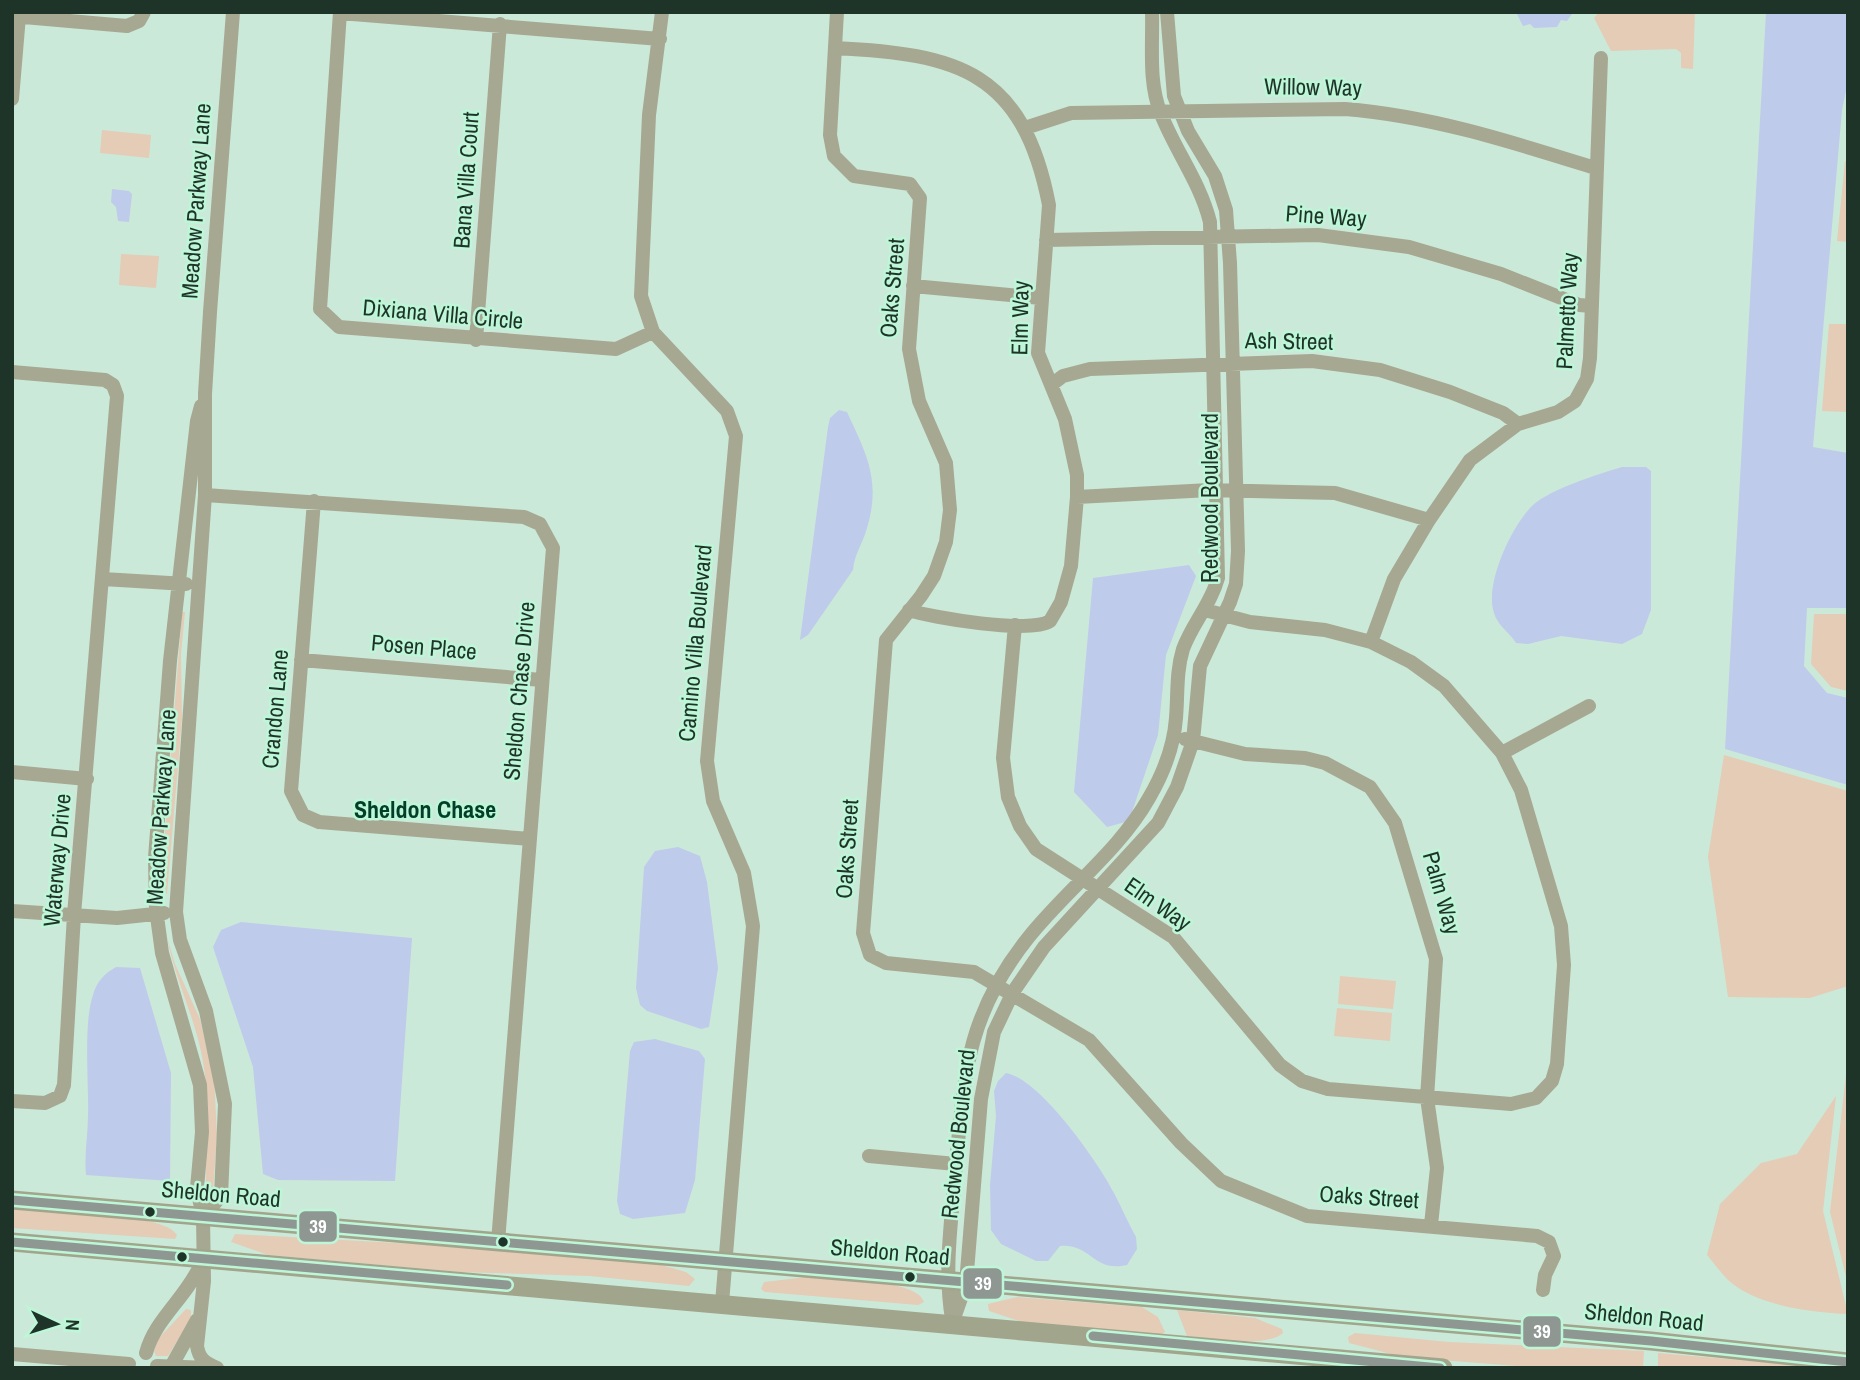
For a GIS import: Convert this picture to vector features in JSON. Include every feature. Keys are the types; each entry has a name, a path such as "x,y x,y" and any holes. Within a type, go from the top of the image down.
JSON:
{"main road":[{"name":"Sheldon Road","path":"12,1200 1638,1340 1848,1362"},
{"path":"12,1242 1443,1368"}],"street":[{"path":"12,99 16,16 127,26 139,21 144,12"},
{"name":"Meadow Parkway Lane","path":"203,1217 221,1196 225,1104 206,1011 180,940 176,912 205,495 205,394 233,12"},
{"name":"Camino Villa Boulevard","path":"662,12 649,115 640,278 645,314 653,332 727,411 736,436 707,761 713,801 744,873 753,926 722,1304"},
{"name":"Oaks Street","path":"837,12 830,146 838,163 854,176 902,181 910,184 918,193 922,213 909,349 919,401 946,463 950,495 949,528 941,559 926,589 886,640 863,933 865,945 877,960 966,969 1013,992 1089,1040 1181,1143 1221,1181 1307,1216 1431,1225 1545,1239 1554,1256 1545,1275 1543,1290"},
{"name":"Redwood Boulevard","path":"952,1324 946,1282 958,1134 969,1051 986,1002 1028,938 1141,811 1155,787 1173,736 1179,667 1184,647 1215,590 1219,564 1211,237 1202,193 1159,111 1153,75 1152,12"},
{"name":"Redwood Boulevard","path":"952,1324 966,1284 978,1135 989,1050 1013,992 1044,947 1158,823 1177,787 1193,741 1200,666 1224,616 1238,570 1226,210 1216,176 1178,111 1169,65 1167,12"},
{"path":"340,13 499,24 660,40"},
{"name":"Dixiana Villa Circle","path":"340,13 320,309 339,327 476,340 616,349 653,332"},
{"name":"Bana Villa Court","path":"476,340 499,24"},
{"name":"Elm Way","path":"835,48 916,55 952,64 993,88 1010,105 1025,128 1045,181 1049,205 1038,354 1070,438 1077,497 1071,566 1058,611 1045,624 1015,625 1003,758 1007,797 1020,826 1037,849 1173,937 1280,1065 1295,1078 1328,1088 1519,1104 1542,1094 1556,1072 1564,965 1561,926 1521,790 1502,753 1444,686 1411,663 1371,642 1325,630 1272,626 1205,610"},
{"name":"Palmetto Way","path":"1371,642 1394,579 1429,520 1470,460 1518,424 1558,412 1580,395 1588,371 1601,58"},
{"name":"Willow Way","path":"1025,128 1071,113 1316,108 1384,112 1482,132 1595,168"},
{"name":"Pine Way","path":"1046,240 1318,235 1409,247 1501,274 1579,305 1592,306"},
{"path":"913,286 1041,298"},
{"name":"Ash Street","path":"1051,385 1063,376 1090,369 1312,361 1380,370 1450,392 1503,413 1518,424"},
{"name":"Waterway Drive","path":"12,372 99,378 109,382 115,390 103,579 74,915 64,1085 60,1096 45,1103 12,1101"},
{"name":"Meadow Parkway Lane","path":"203,1217 197,1188 202,1132 200,1085 191,1045 162,953 157,914 155,858 179,583 197,421 205,394"},
{"path":"1077,497 1217,491 1335,493 1429,520"},
{"name":"Sheldon Chase Drive","path":"205,495 524,517 540,524 553,548 498,1242"},
{"name":"Crandon Lane","path":"314,501 291,791 303,815 319,822 530,839"},
{"path":"103,579 198,585"},
{"path":"909,610 930,617 1015,625"},
{"name":"Posen Place","path":"301,660 542,680"},
{"path":"1502,753 1589,706"},
{"name":"Palm Way","path":"1173,736 1245,754 1293,757 1325,763 1359,779 1389,810 1401,835 1436,959 1427,1098 1437,1168 1431,1225"},
{"path":"12,772 87,779"},
{"path":"12,911 117,918 176,912"},
{"path":"958,1134 978,1135"},
{"path":"869,1156 956,1164"},
{"path":"203,1217 204,1280 198,1319 199,1356 217,1368"},
{"path":"146,1353 150,1337 183,1298 202,1259"},
{"path":"172,1365 198,1319"},
{"path":"12,1354 129,1366 133,1356 146,1353 154,1358 157,1367 172,1365 209,1368"}],"shaded area":[{"path":"1599,12 1695,12 1693,69 1681,68 1681,53 1676,49 1611,51 1594,18"},
{"path":"102,130 151,135 149,158 100,153"},
{"path":"1845,161 1848,162 1848,242 1837,241"},
{"path":"121,254 159,256 156,288 119,285"},
{"path":"1829,324 1848,324 1848,412 1822,411"},
{"path":"182,612 185,612 181,654 182,719 167,894 164,892 162,871"},
{"path":"1814,614 1848,614 1848,691 1831,687 1811,664"},
{"path":"1724,755 1848,791 1848,986 1810,998 1728,997 1708,857"},
{"path":"167,937 175,964 200,1019 214,1076 217,1135 213,1191 209,1195 206,1192 207,1111 203,1062 196,1030 175,969"},
{"path":"1340,976 1396,981 1393,1009 1338,1004"},
{"path":"1337,1008 1392,1013 1390,1041 1334,1036"},
{"path":"1848,1058 1848,1285 1830,1212"},
{"path":"1836,1096 1823,1211 1848,1314 1785,1306 1753,1296 1728,1280 1707,1255 1720,1204 1761,1163 1797,1154"},
{"path":"12,1207 127,1217 168,1227 177,1235 175,1239 12,1228"},
{"path":"235,1234 432,1245 654,1263 686,1272 695,1279 689,1286 589,1276 460,1272 268,1255 231,1242"},
{"path":"807,1277 890,1284 918,1294 924,1302 918,1305 765,1292 761,1289 764,1282"},
{"path":"1017,1297 1142,1307 1158,1317 1165,1332 1161,1335 1022,1322 989,1311 988,1304"},
{"path":"186,1309 191,1310 191,1319 168,1356 156,1356 154,1351 158,1339"},
{"path":"1177,1310 1255,1318 1282,1329 1283,1333 1274,1338 1251,1342 1187,1336"},
{"path":"1355,1333 1449,1342 1644,1351 1643,1368 1541,1368 1403,1357 1349,1343 1348,1337"},
{"path":"1658,1353 1832,1368 1658,1368"}],"water":[{"path":"1516,12 1580,12 1572,14 1567,21 1561,20 1557,27 1534,28 1530,24 1523,26"},
{"path":"1766,12 1848,12 1848,81 1842,110 1813,447 1848,453 1848,608 1807,608 1804,666 1827,693 1848,698 1848,785 1725,749"},
{"path":"112,189 129,191 132,194 129,222 118,221 116,207 111,202"},
{"path":"839,410 847,412 866,455 872,482 871,511 853,570 808,635 800,640 828,427 830,418"},
{"path":"1622,467 1646,467 1651,471 1651,610 1642,634 1622,644 1561,636 1528,644 1516,643 1496,617 1492,601 1496,571 1517,526 1533,505 1551,493"},
{"path":"1189,565 1196,576 1166,655 1158,735 1129,821 1107,827 1074,792 1093,578"},
{"path":"678,847 700,856 707,882 718,968 709,1027 701,1029 647,1011 640,1005 636,988 644,867 655,851"},
{"path":"241,922 412,938 395,1181 278,1180 263,1174 253,1067 213,947 221,930"},
{"path":"116,967 140,968 171,1073 170,1181 86,1175 87,1037 90,1007 99,982"},
{"path":"655,1039 699,1051 705,1059 695,1180 685,1213 633,1219 620,1214 617,1201 630,1051 634,1042"},
{"path":"1006,1073 1020,1079 1051,1105 1082,1143 1106,1179 1136,1237 1137,1249 1127,1265 1107,1265 1070,1246 1060,1246 1048,1261 1036,1261 1001,1244 991,1230 990,1185 996,1116 994,1091 998,1081"}],"transit line":[{"name":"39","path":"12,1200 1651,1341 1848,1362"},
{"name":"39","path":"12,1242 507,1285"},
{"name":"39","path":"1093,1336 1440,1368"}],"district":[{"name":"Sheldon Chase","path":"425,810"}]}
